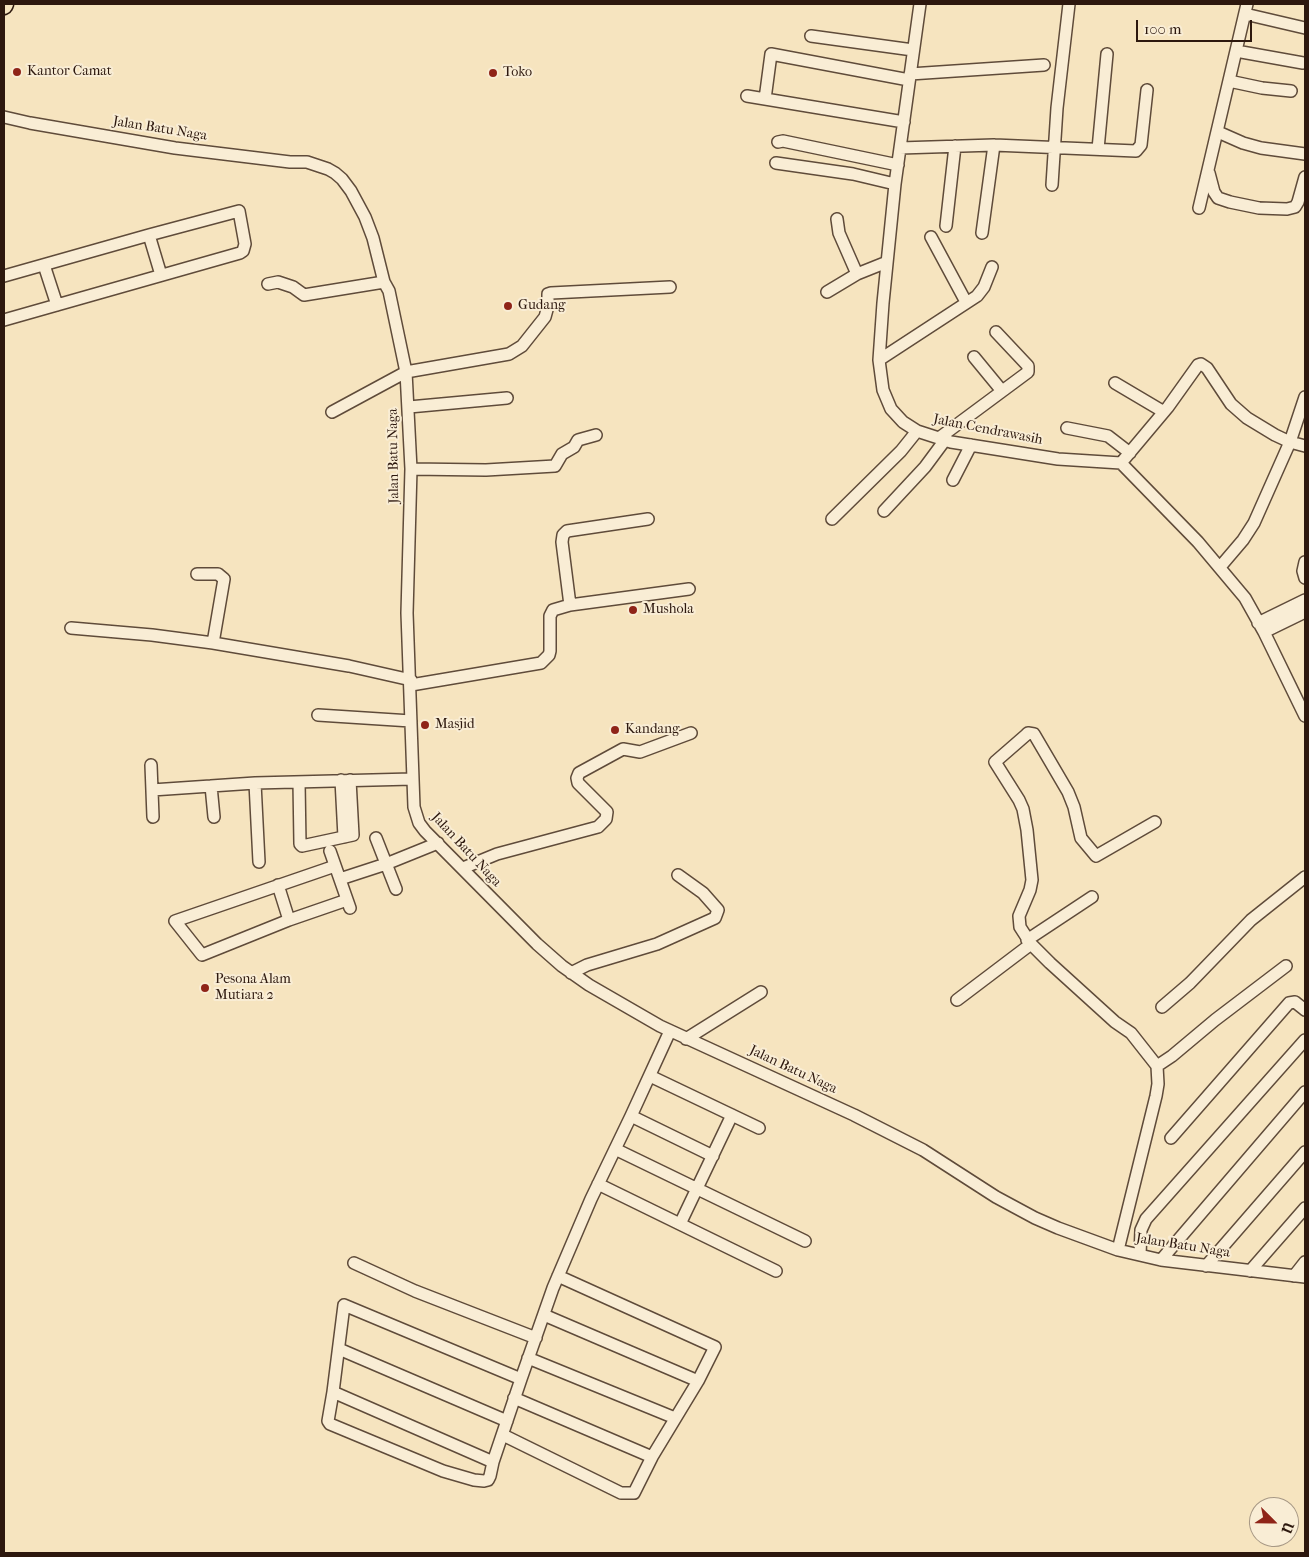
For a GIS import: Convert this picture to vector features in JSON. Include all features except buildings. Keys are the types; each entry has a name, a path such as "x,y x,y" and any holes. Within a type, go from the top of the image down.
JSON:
{"street":[{"name":"Jalan Cendrawasih","path":"920,4 895,184 879,360 883,390 891,409 903,422 917,431 942,439 1058,459 1121,463"},
{"path":"1052,185 1056,148 1057,108 1069,4"},
{"path":"1200,208 1246,9 1305,28"},
{"path":"810,36 913,50"},
{"path":"1236,51 1303,63"},
{"path":"765,99 770,54 910,77 1044,65"},
{"path":"1098,149 1107,54"},
{"path":"1229,81 1262,88 1292,91"},
{"path":"900,148 994,145 1138,150 1141,145 1147,90"},
{"path":"747,96 904,122"},
{"name":"Jalan Batu Naga","path":"4,117 175,148 290,162 308,162 328,169 342,178 351,191 365,217 373,238 388,291 406,372 411,469 408,613 414,807 418,823 521,929 571,973 624,1007 686,1039 854,1115 922,1150 978,1186 1035,1218 1118,1250 1161,1260 1299,1276"},
{"path":"1218,132 1261,148 1305,154"},
{"path":"778,142 783,141 898,165"},
{"path":"982,233 994,145"},
{"path":"946,226 955,146"},
{"path":"776,163 853,174 895,184"},
{"path":"1208,173 1218,198 1259,208 1287,209 1295,207 1305,177"},
{"path":"4,276 239,211 245,244 243,251 4,320"},
{"path":"837,219 839,233 857,274"},
{"path":"149,235 161,275"},
{"path":"931,237 966,302"},
{"path":"827,292 857,274 887,262"},
{"path":"44,265 57,305"},
{"path":"879,360 983,290 992,267"},
{"path":"268,284 278,282 293,287 304,295 384,282"},
{"path":"332,412 406,372 509,354 522,346 545,316 548,306 548,294 670,286"},
{"path":"884,511 925,467 942,439 1027,373 1029,368 996,332"},
{"path":"974,357 1002,392"},
{"path":"1305,446 1290,442 1261,427 1238,411 1224,395 1207,368 1201,364 1198,365 1164,412 1121,463 1177,520 1220,567 1245,598 1305,716"},
{"path":"1115,383 1164,412"},
{"path":"1220,567 1244,540 1254,523 1290,442 1305,397"},
{"path":"409,407 507,398"},
{"path":"1067,428 1108,436 1130,453"},
{"path":"832,519 895,456 917,431"},
{"path":"411,469 463,468 486,470 555,466 562,454 574,446 578,440 596,435"},
{"path":"953,480 971,445"},
{"path":"570,605 562,542 566,530 648,519"},
{"path":"1305,562 1303,571 1305,578"},
{"path":"197,574 218,574 224,579 213,643"},
{"path":"71,628 152,635 213,643 349,666 411,682 541,663 550,651 550,614 553,610 570,605 689,589"},
{"path":"1261,627 1305,600"},
{"path":"1261,627 1305,612"},
{"path":"318,715 411,721"},
{"path":"463,868 498,854 598,827 606,819 607,812 578,783 579,773 623,749 640,752 691,733"},
{"path":"1118,1250 1156,1096 1158,1084 1157,1066 1131,1033 1105,1012 1029,942 1018,922 1032,880 1024,816 1016,795 994,763 1028,733 1036,737 1068,792 1074,807 1081,838 1098,861 1155,822"},
{"path":"151,766 153,817"},
{"path":"152,790 255,783 412,779"},
{"path":"299,782 300,845 303,846 353,835 345,780"},
{"path":"255,783 259,862"},
{"path":"211,786 214,817"},
{"path":"376,838 396,889"},
{"path":"340,879 386,864 438,843"},
{"path":"330,851 349,904 289,920 202,955 175,921 278,884 335,866"},
{"path":"571,973 587,965 657,944 716,918 718,910 703,893 678,875"},
{"path":"1162,1007 1190,983 1251,920 1305,877"},
{"path":"278,884 289,920"},
{"path":"957,1000 1029,942 1092,897"},
{"path":"1157,1066 1286,966"},
{"path":"686,1039 762,992"},
{"path":"1171,1138 1289,1003 1295,1002 1305,1010"},
{"path":"520,1378 344,1305 328,1421 330,1424 443,1471 484,1482 488,1480 520,1378 558,1276 598,1184 670,1031"},
{"path":"1140,1255 1141,1230 1146,1219 1305,1040"},
{"path":"650,1076 759,1128"},
{"path":"1161,1260 1305,1092"},
{"path":"680,1224 732,1115"},
{"path":"631,1116 713,1156"},
{"path":"615,1149 805,1241"},
{"path":"1206,1266 1305,1152"},
{"path":"598,1184 776,1271"},
{"path":"1250,1271 1305,1208"},
{"path":"1299,1276 1305,1262"},
{"path":"354,1263 415,1291 536,1338"},
{"path":"503,1435 621,1493 634,1493 652,1457 698,1381 715,1346 558,1276"},
{"path":"544,1315 698,1381"},
{"path":"338,1349 507,1421"},
{"path":"528,1358 675,1418"},
{"path":"333,1392 493,1462"},
{"path":"514,1398 652,1457"}],"place":[{"name":"Kantor Camat","path":"17,72"},
{"name":"Toko","path":"493,73"},
{"name":"Gudang","path":"508,306"},
{"name":"Mushola","path":"633,610"},
{"name":"Masjid","path":"425,725"},
{"name":"Kandang","path":"615,730"},
{"name":"Pesona Alam Mutiara 2","path":"205,988"}]}
